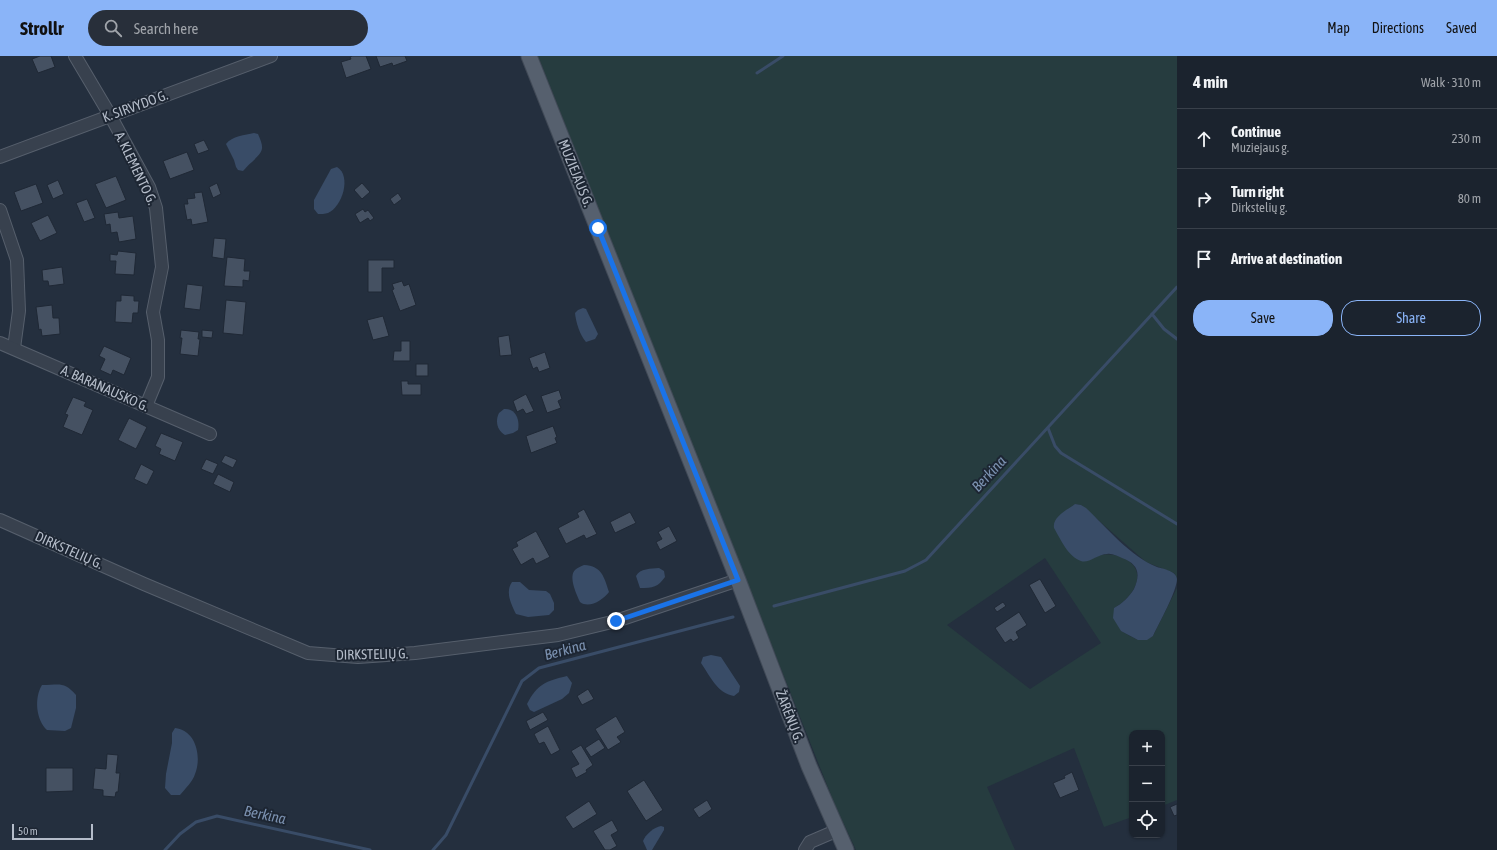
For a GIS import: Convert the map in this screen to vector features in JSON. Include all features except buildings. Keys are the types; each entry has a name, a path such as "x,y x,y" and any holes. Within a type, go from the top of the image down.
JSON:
{"main road":[{"name":"MUZIEJAUS G.","path":"530,56 738,580"},
{"name":"ŽARĖNŲ G.","path":"738,580 809,766 846,850"}],"street":[{"name":"A. KLEMENTO G.","path":"75,56 110,115 148,187 156,208 162,267 153,312 158,340 158,377 146,406"},
{"name":"K. SIRVYDO G.","path":"0,157 271,56"},
{"path":"0,210 18,260 20,311 14,348"},
{"name":"A. BARANAUSKO G.","path":"0,342 210,434"},
{"name":"DIRKSTELIŲ G.","path":"0,520 144,584 308,653 358,657 415,653 558,635 616,621 738,580"},
{"path":"804,850 810,842 838,830"}],"green space":[{"path":"538,56 1177,56 1177,578 1174,573 1146,562 1081,505 1075,504 1057,518 1097,556 1115,555 1130,562 1135,568 1137,576 1133,590 1128,597 1114,608 1121,631 1133,638 1144,640 1153,636 1177,588 1177,800 1165,805 1165,730 1129,730 1129,818 1104,827 1074,748 987,787 1015,850 856,850 835,805","holes":["1045,558 1101,643 1030,689 947,625"]}],"water":[{"path":"254,133 258,134 262,144 261,153 243,171 238,170 226,144 232,139"},
{"path":"337,167 344,177 341,198 333,210 328,213 318,214 314,209 314,200 331,169"},
{"path":"583,308 586,309 598,334 595,339 586,342 579,329 575,313"},
{"path":"504,409 512,410 518,419 518,430 505,435 500,431 497,422 499,413"},
{"path":"1075,504 1086,508 1119,541 1137,556 1157,567 1172,572 1176,576 1177,579 1174,591 1167,607 1153,636 1147,640 1138,640 1121,631 1113,618 1114,608 1125,600 1134,589 1137,578 1137,570 1135,566 1127,560 1111,554 1104,554 1084,562 1076,559 1065,547 1054,528 1055,520 1064,511"},
{"path":"584,565 599,570 604,577 609,592 600,601 587,605 580,602 575,591 572,577 575,570"},
{"path":"659,568 664,571 665,577 660,583 648,588 640,588 636,576 638,573 646,569"},
{"path":"512,582 520,582 529,590 546,591 550,594 554,603 554,610 549,615 528,617 516,614 509,594"},
{"path":"711,655 721,657 740,686 739,692 734,696 718,688 701,663 703,657"},
{"path":"567,676 572,683 569,693 562,699 534,712 530,710 527,704 535,692 543,684"},
{"path":"58,684 65,686 76,695 76,708 71,728 65,731 47,730 43,726 37,709 39,690 42,685"},
{"path":"175,728 182,730 192,739 196,745 198,760 194,777 180,795 171,795 165,788 172,743 172,733"},
{"path":"661,826 664,827 664,830 652,850 647,850 643,841 644,839 653,830"}],"waterway":[{"path":"757,73 783,56"},
{"name":"Berkina","path":"774,606 905,571 926,560 1177,287"},
{"path":"1152,314 1164,329 1177,339"},
{"path":"1048,428 1055,446 1061,453 1177,524"},
{"name":"Berkina","path":"433,850 446,835 522,681 539,668 733,617"},
{"name":"Berkina","path":"165,850 180,834 196,822 217,816 370,850"}],"route":[{"path":"598,228 738,580 616,621"}]}
